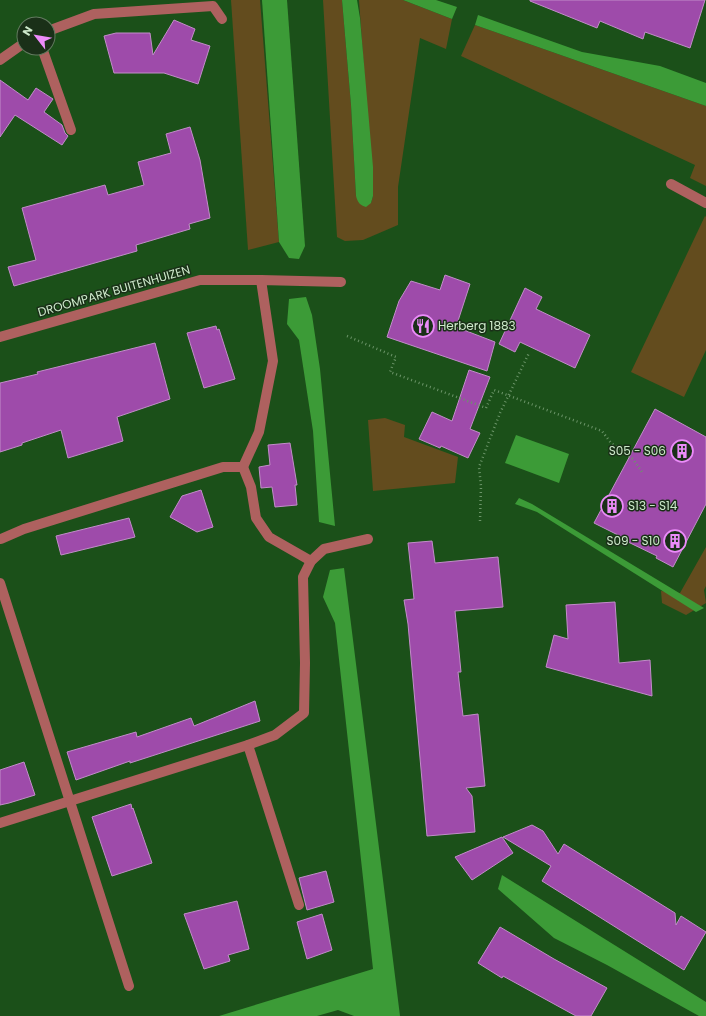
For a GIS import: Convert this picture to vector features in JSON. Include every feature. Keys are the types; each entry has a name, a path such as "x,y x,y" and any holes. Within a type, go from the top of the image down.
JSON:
{"lane":[{"path":"56,28 94,14 213,6 222,19"},
{"path":"0,60 16,49"},
{"path":"45,56 71,130"},
{"path":"671,184 706,203"},
{"name":"DROOMPARK BUITENHUIZEN","path":"0,337 200,280 341,282"},
{"path":"261,280 273,361 259,432 243,467 251,487 256,518 269,537 311,561"},
{"path":"0,540 24,529 223,467 243,467"},
{"path":"0,823 248,745 275,735 304,713 305,663 303,577 311,561 324,549 368,539"},
{"path":"0,583 129,986"},
{"path":"248,745 299,905"}],"path":[{"path":"346,336 396,356 390,372 486,408 494,390 602,431 611,443 633,459 642,472"},
{"path":"480,520 481,486 479,467 500,413 529,353"}],"shaded area":[{"path":"231,0 260,0 279,242 248,250"},
{"path":"262,0 287,0 305,246 299,259 289,258 279,242"},
{"path":"323,0 342,0 351,105 356,196 371,203 373,196 359,0 403,0 452,19 446,49 420,38 398,187 398,225 363,240 345,241 337,237"},
{"path":"342,0 357,0 360,18 373,167 373,196 371,203 366,207 360,203 356,196 351,105"},
{"path":"403,0 436,0 457,7 452,19"},
{"path":"478,15 582,52 660,66 706,83 706,106 475,25"},
{"path":"475,25 706,106 706,186 690,178 695,165 461,56"},
{"path":"705,216 706,350 684,397 631,372"},
{"path":"306,297 312,315 320,369 335,526 319,522 313,431 299,340 287,324 289,299"},
{"path":"385,418 405,425 404,437 458,457 455,483 373,491 368,420"},
{"path":"516,435 569,454 559,483 505,463"},
{"path":"519,498 532,504 704,608 696,612 537,512 515,504"},
{"path":"706,547 706,586 704,590 706,603 686,615 662,603 661,591 680,593"},
{"path":"344,568 400,1016 354,1016 338,1010 317,1016 219,1016 373,969 335,623 323,597 330,570"},
{"path":"502,875 706,1002 706,1016 699,1016 607,965 554,938 498,889"}],"building":[{"path":"530,0 705,0 690,48 645,32 643,39 600,21 597,28"},
{"path":"174,20 195,29 191,40 210,46 198,84 164,73 114,73 104,36 116,33 150,33 153,55"},
{"path":"0,80 28,100 36,88 53,99 44,112 62,125 68,136 62,145 15,115 0,137"},
{"path":"190,127 200,160 210,218 189,224 190,229 136,245 137,251 14,286 8,267 36,260 22,208 105,185 108,195 144,185 138,162 171,153 166,134"},
{"name":"Herberg 1883","path":"445,275 470,284 456,327 495,342 487,371 387,337 399,301 411,281 440,290"},
{"path":"525,288 542,297 536,309 590,335 575,368 520,342 515,352 499,344"},
{"path":"216,326 217,330 219,329 235,379 204,388 187,333"},
{"path":"155,343 170,399 117,417 123,441 68,458 61,430 0,452 0,383 38,374 37,372"},
{"path":"469,370 490,377 470,429 480,433 468,458 441,446 440,448 419,439 432,412 452,421"},
{"path":"655,409 706,437 706,504 673,567 656,558 657,556 594,523"},
{"path":"290,443 297,485 295,485 297,505 275,507 272,487 261,488 259,467 270,465 268,445"},
{"path":"201,490 213,527 197,532 170,517 182,496"},
{"path":"129,518 135,537 61,555 56,536"},
{"path":"432,541 435,563 498,557 503,607 455,611 461,672 458,672 463,716 478,714 485,786 466,788 472,796 475,832 427,836 408,624 404,600 414,599 408,543"},
{"path":"615,602 619,663 650,660 652,696 546,667 554,635 568,639 566,605"},
{"path":"255,701 260,721 130,763 130,761 76,780 67,752 136,732 137,737 191,718 194,726"},
{"path":"24,762 35,795 0,805 0,770"},
{"path":"131,804 152,863 112,876 92,817"},
{"path":"532,825 543,831 558,854 564,844 675,913 676,925 681,916 706,932 684,970 542,881 551,866 503,837"},
{"path":"502,837 513,853 472,880 455,857"},
{"path":"326,871 334,902 307,910 299,878"},
{"path":"237,901 249,949 228,955 230,961 204,969 184,914"},
{"path":"322,914 332,950 307,959 297,922"},
{"path":"500,927 607,988 591,1016 576,1016 503,976 502,978 478,963"}],"place":[{"name":"Herberg 1883","path":"423,326"},
{"name":"S05 - S06","path":"682,451"},
{"name":"S13 - S14","path":"612,506"},
{"name":"S09 - S10","path":"675,541"}]}
